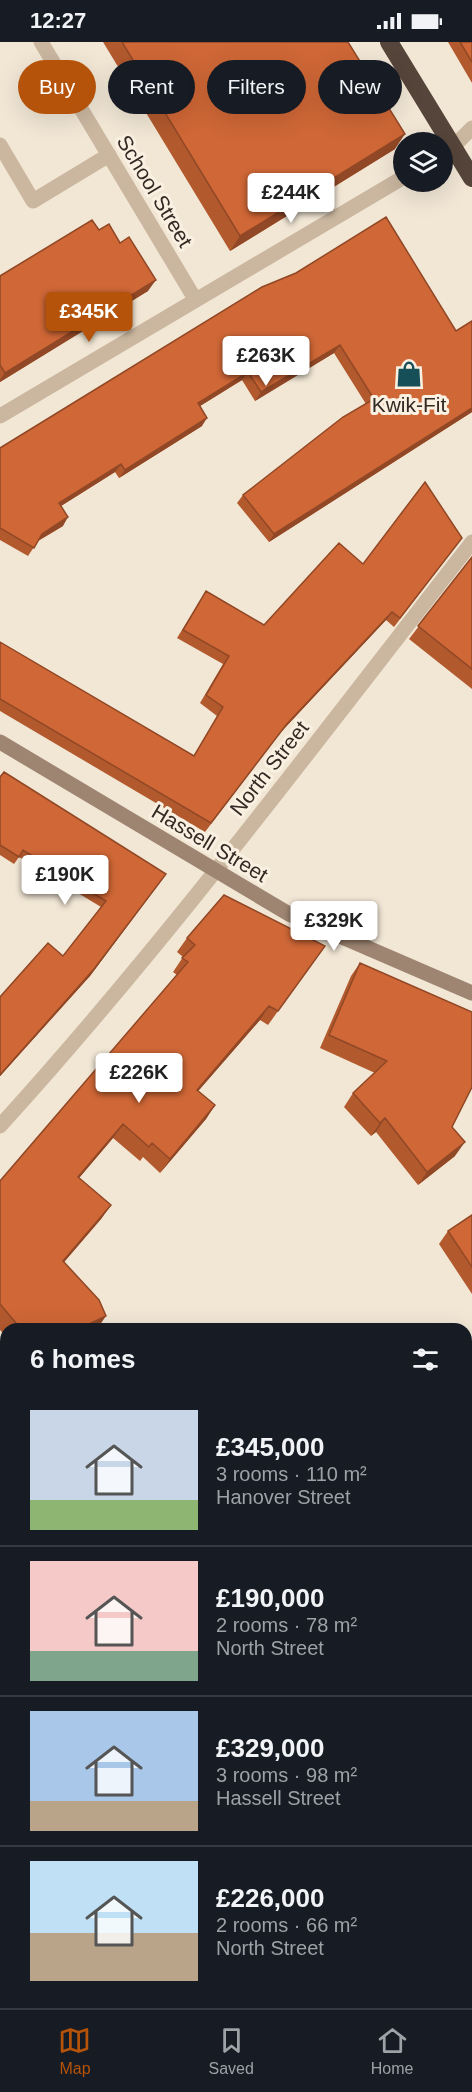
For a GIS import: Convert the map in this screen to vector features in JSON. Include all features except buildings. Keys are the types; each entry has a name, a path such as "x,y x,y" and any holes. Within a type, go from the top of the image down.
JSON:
{"highway":[{"path":"389,42 438,132"},
{"path":"453,157 472,178"}],"street":[{"name":"School Street","path":"41,42 195,299"},
{"path":"453,146 472,128"},
{"path":"0,145 33,201 109,155"},
{"path":"0,416 393,183"},
{"name":"North Street","path":"0,1126 64,1056 215,871 472,542"},
{"name":"Hassell Street","path":"0,742 289,914 472,993"}],"place":[{"name":"Kwik-Fit","path":"409,374"}]}
